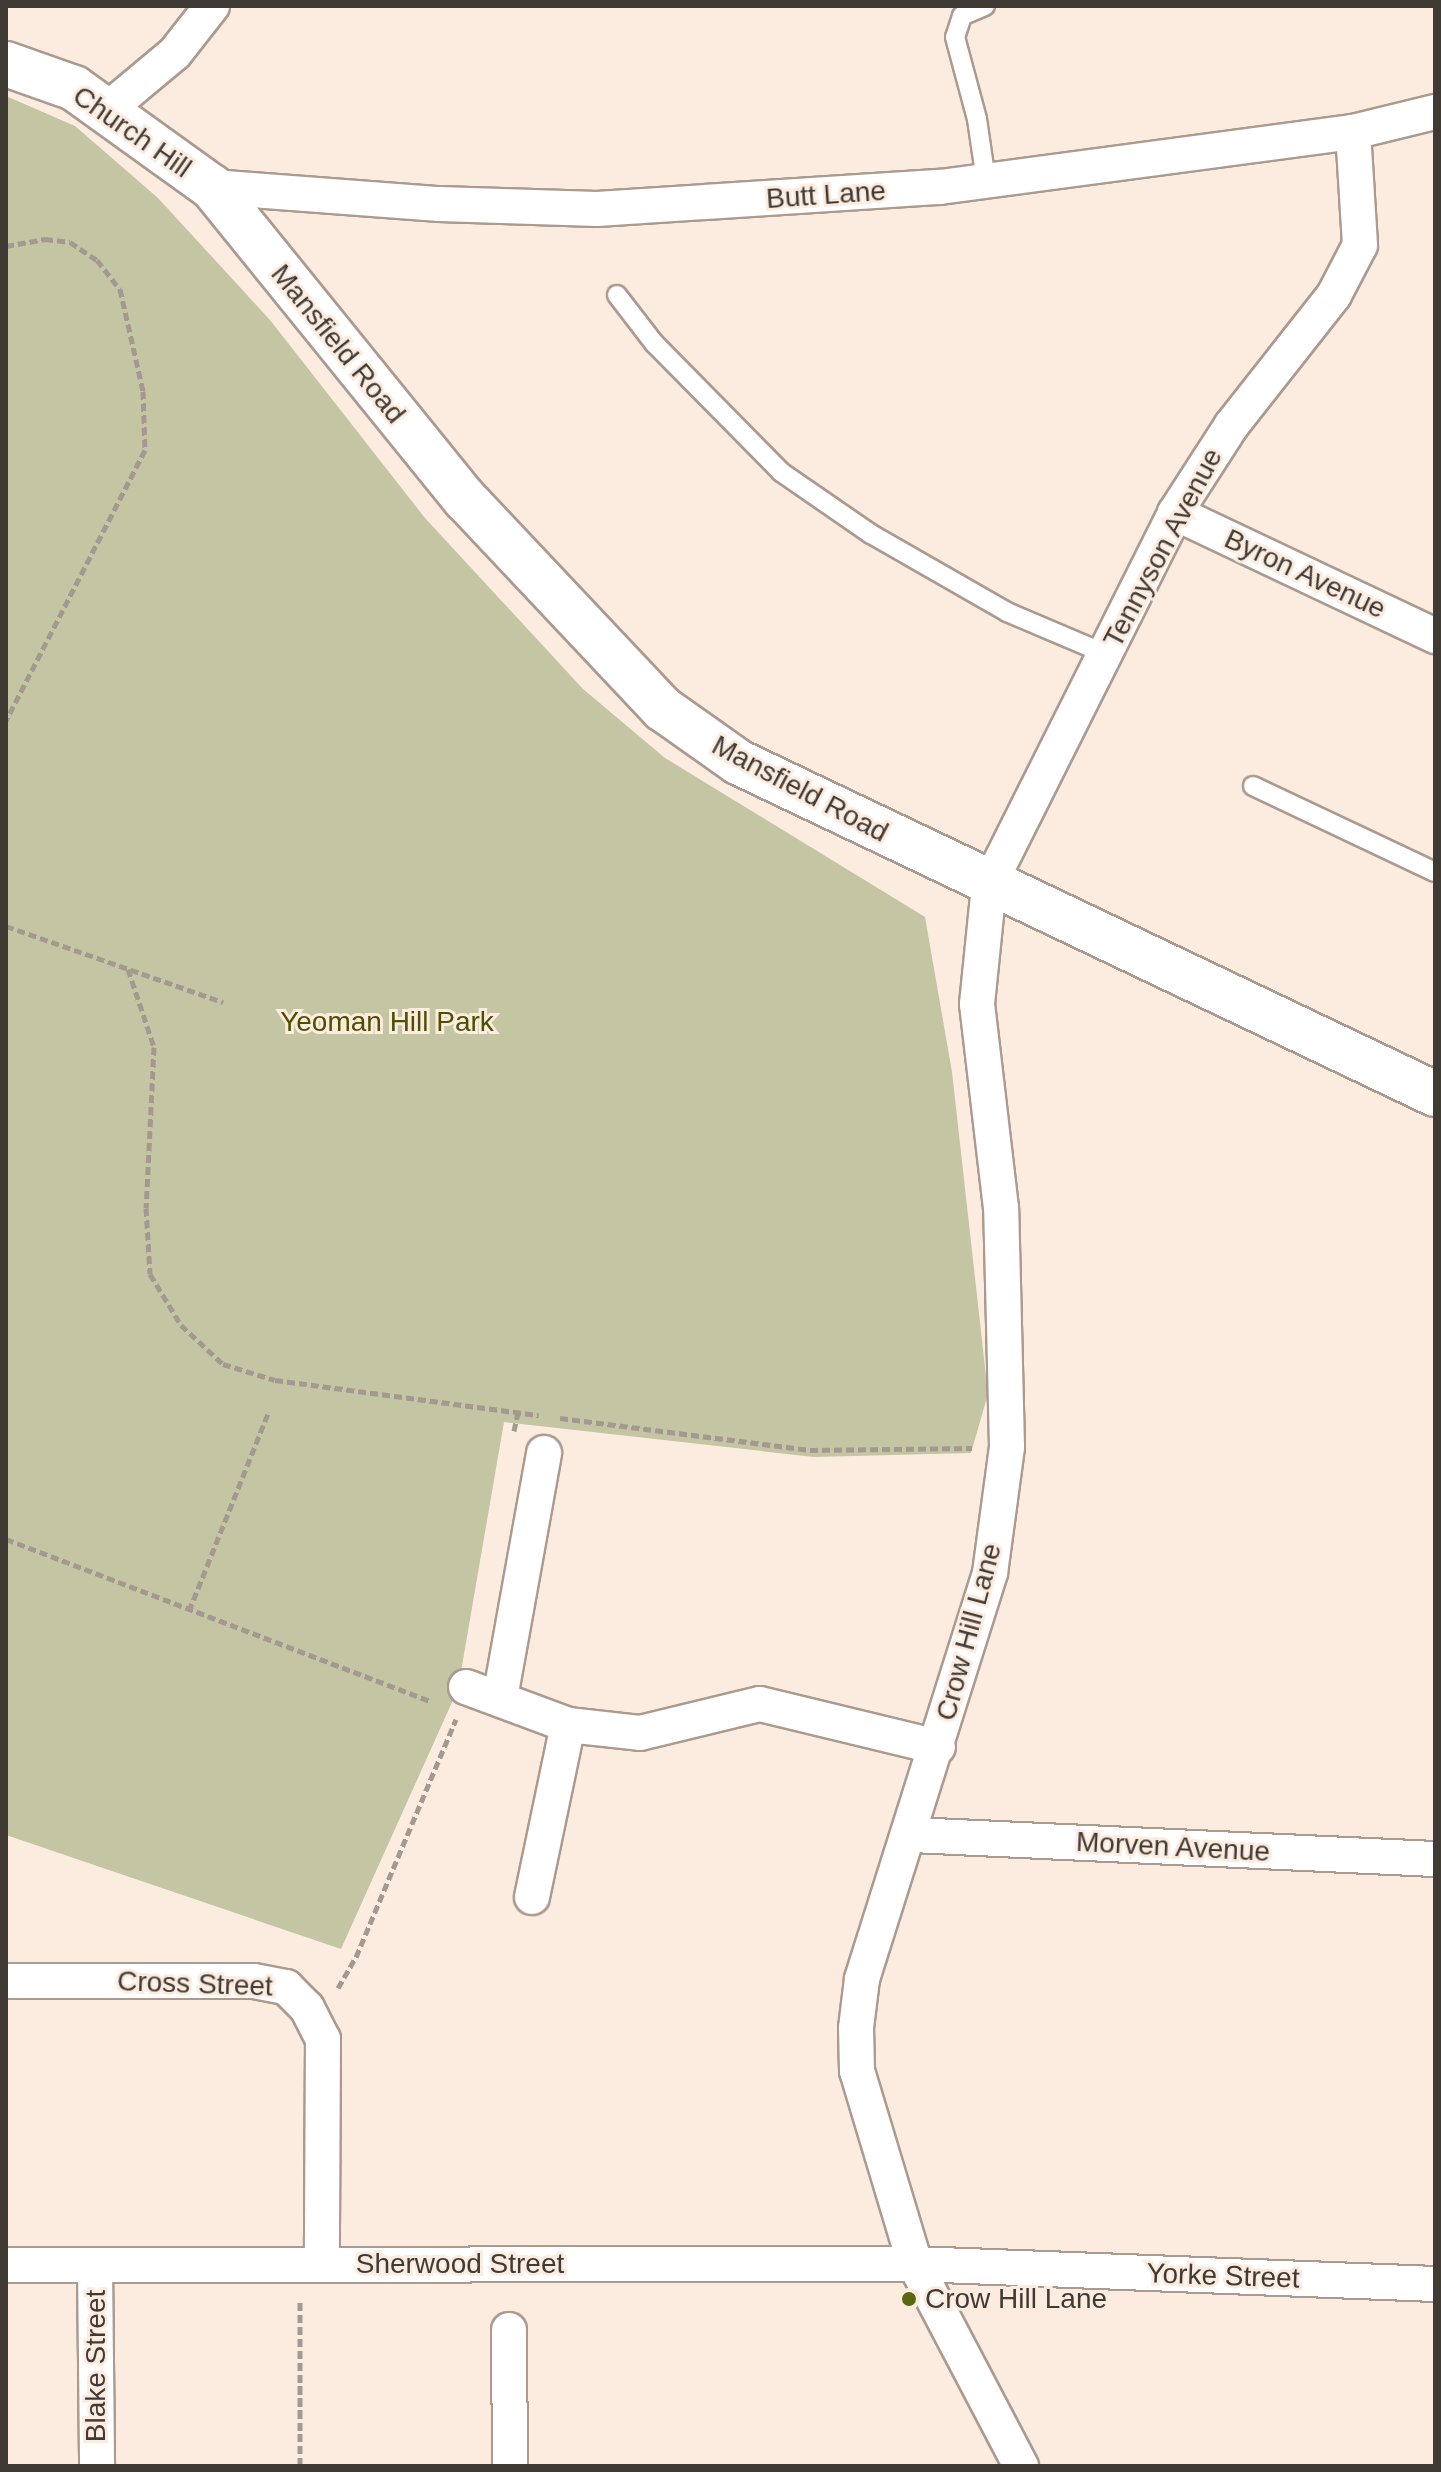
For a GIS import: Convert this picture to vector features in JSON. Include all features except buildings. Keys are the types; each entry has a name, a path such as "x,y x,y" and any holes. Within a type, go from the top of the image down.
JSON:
{"main road":[{"name":"Church Hill","path":"6,64 74,88 108,109 212,187"},
{"name":"Mansfield Road","path":"212,187 465,499 663,709 738,762 989,885 1435,1094"}],"street":[{"path":"108,109 175,53 212,6"},
{"name":"Butt Lane","path":"212,187 439,204 597,209 986,181 1353,132 1435,112"},
{"name":"Tennyson Avenue","path":"989,885 1175,513 1231,426 1334,295 1360,245 1353,132"},
{"name":"Byron Avenue","path":"1175,513 1435,636"},
{"name":"Crow Hill Lane","path":"915,2264 857,2071 856,2028 862,1979 912,1835 990,1573 1007,1447 1001,1208 977,1004 989,885"},
{"path":"500,1698 544,1453"},
{"path":"466,1687 568,1725 640,1733 760,1704 938,1747"},
{"path":"532,1897 568,1725"},
{"name":"Morven Avenue","path":"912,1835 1435,1859"},
{"name":"Cross Street","path":"6,1981 254,1981 286,1987 307,2008 323,2039 311,2264"},
{"path":"915,2264 1021,2466"},
{"name":"Sherwood Street","path":"6,2265 915,2264"},
{"name":"Yorke Street","path":"915,2264 1435,2284"},
{"name":"Blake Street","path":"95,2266 97,2466"},
{"path":"509,2330 510,2466"}],"lane":[{"path":"985,6 962,16 955,37 977,119 986,181"},
{"path":"617,295 654,343 781,472 871,534 1007,612 1106,654"},
{"path":"1253,786 1435,872"}],"path":[{"path":"6,246 45,239 70,242 97,260 120,289 143,391 145,450 6,721"},
{"path":"6,926 223,1002"},
{"path":"128,969 154,1047 146,1208 150,1274 181,1325 223,1364 275,1380 810,1450 1007,1447"},
{"path":"189,1611 269,1411"},
{"path":"513,1439 518,1412"},
{"path":"6,1539 435,1702"},
{"path":"307,2008 338,1988 356,1957 466,1687"},
{"path":"300,2466 311,2264"}],"green space":[{"name":"Yeoman Hill Park","path":"6,96 75,126 158,198 270,320 425,518 583,689 665,758 925,917 952,1072 988,1394 971,1453 814,1457 504,1422 458,1689 341,1949 6,1835"}],"place":[{"name":"Crow Hill Lane","path":"909,2299"}]}
